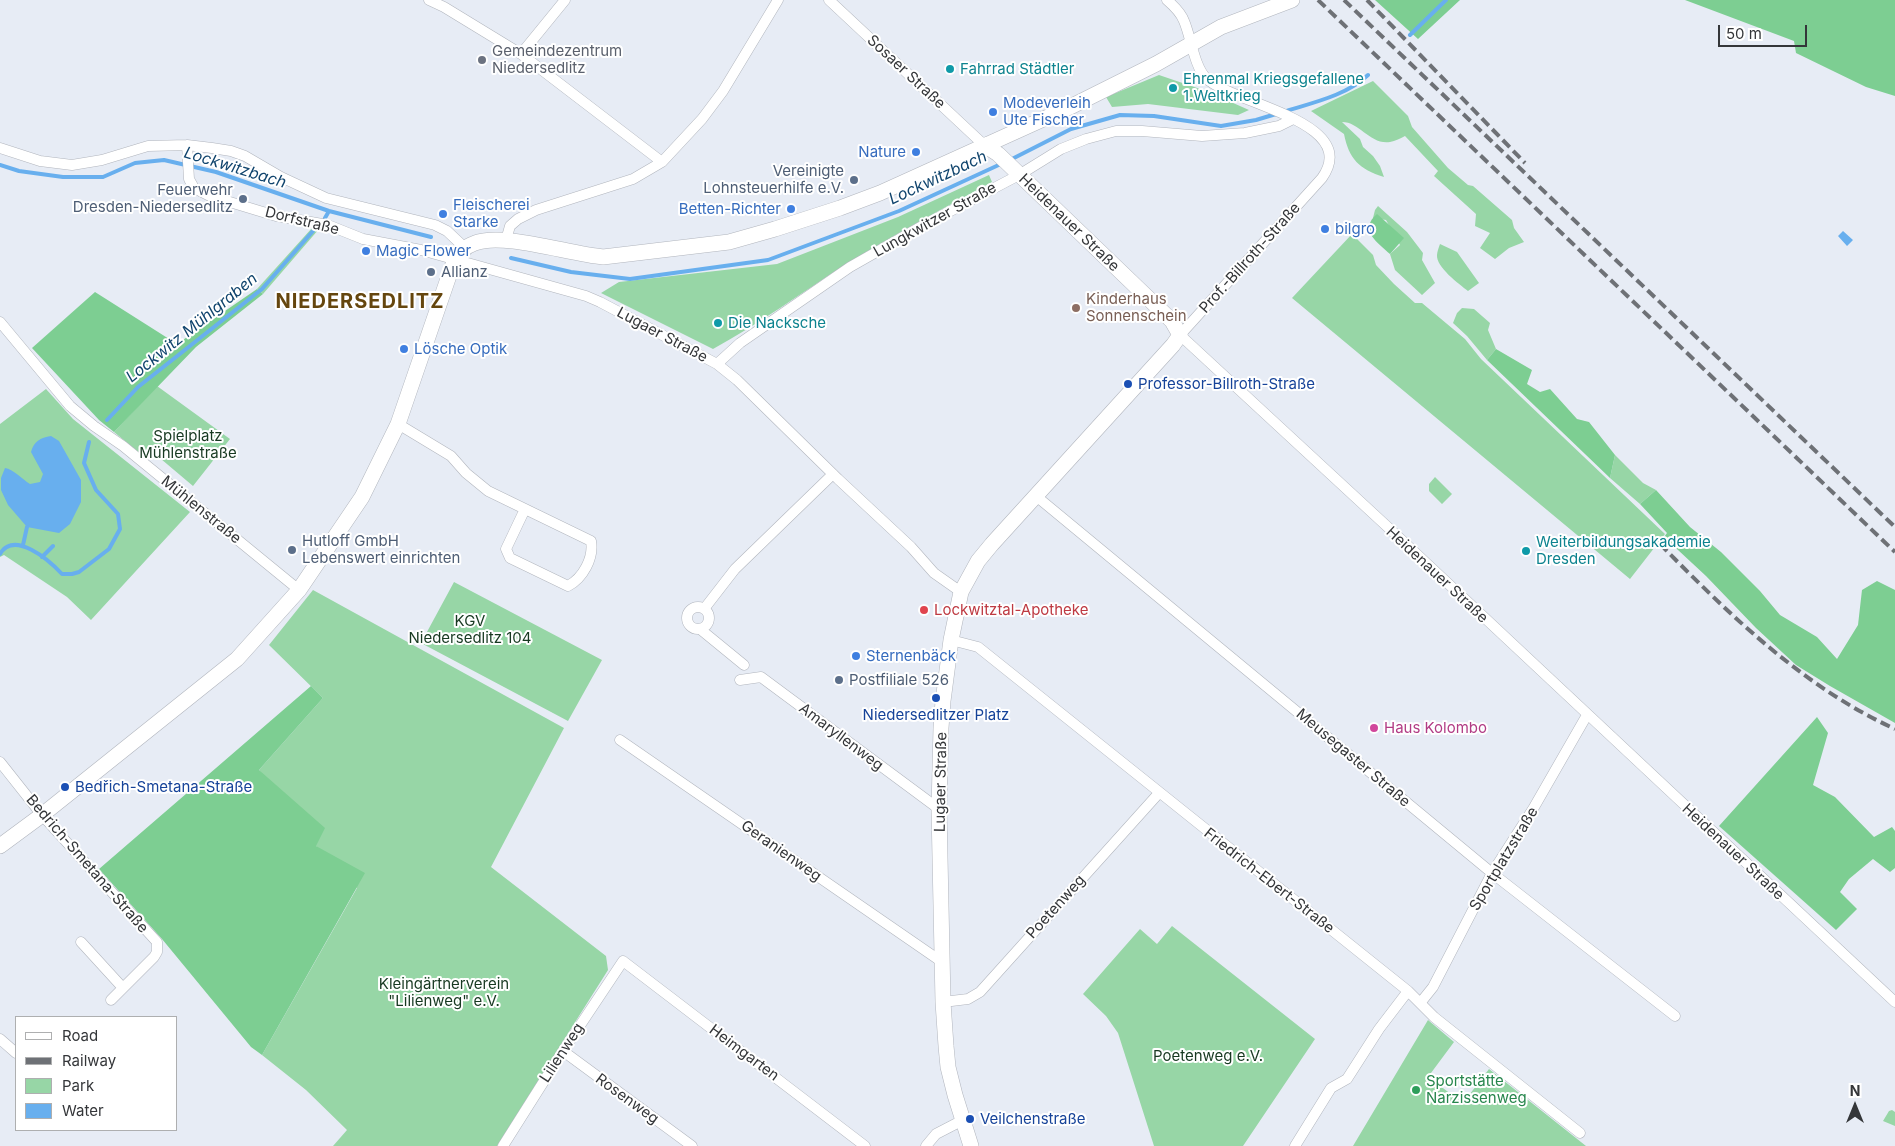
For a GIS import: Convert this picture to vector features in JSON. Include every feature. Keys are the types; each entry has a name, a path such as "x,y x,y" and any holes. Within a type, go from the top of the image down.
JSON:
{"street":[{"path":"429,0 444,7 521,54 662,162"},
{"path":"521,54 565,0"},
{"path":"506,240 510,226 518,219 536,210 633,179 662,162 702,119 723,91 778,0"},
{"name":"Sosaer Straße","path":"829,0 984,144"},
{"name":"Prof.-Billroth-Straße","path":"961,592 978,561 1173,345 1327,171 1331,163 1331,153 1327,144 1314,131 1291,118 1227,91 1207,79 1201,72 1184,21 1168,0"},
{"path":"0,846 42,815 237,659 299,590 362,497 398,424 460,253 474,243 484,240 506,240 586,256 603,257 730,242 775,229 880,193 984,144 1070,107 1156,64 1221,27 1292,0"},
{"name":"Lungkwitzer Straße","path":"717,364 740,343 850,267 1016,172 1060,149 1116,130 1202,136 1245,133 1279,126 1291,118"},
{"name":"Heidenauer Straße","path":"984,144 998,154 1172,321 1180,335 1895,1002"},
{"name":"Dorfstraße","path":"187,145 187,172 189,179 194,188 210,196 276,216 328,225 363,239 421,250 460,253"},
{"name":"Dorfstraße","path":"0,148 40,162 72,165 87,164 148,146 187,145 231,151 245,156 294,184 326,198 435,225 447,231 460,253"},
{"name":"Lugaer Straße","path":"460,253 600,302 717,364 737,380 832,474 911,547 934,573 961,592 943,701 939,809 943,1002 948,1067 971,1146"},
{"name":"Mühlenstraße","path":"0,322 70,406 94,426 123,446 299,590"},
{"path":"398,424 451,456 466,474 488,491 591,541 591,557 578,581 568,586 510,558 506,548 525,509"},
{"path":"704,609 735,569 832,474"},
{"name":"Meusegaster Straße","path":"1036,496 1492,873 1675,1016"},
{"path":"704,609 694,609 687,616 690,626 700,629 744,664"},
{"path":"700,629 706,626 709,619 704,609"},
{"name":"Friedrich-Ebert-Straße","path":"952,640 978,647 1408,991 1434,1017 1580,1133"},
{"name":"Amaryllenweg","path":"740,680 761,676 939,809"},
{"name":"Sportplatzstraße","path":"1421,1002 1433,987 1492,873 1533,808 1587,715"},
{"name":"Geranienweg","path":"620,740 942,962"},
{"name":"Bedrich-Smetana-Straße","path":"0,762 42,815 157,942 157,952 154,957 111,1000"},
{"name":"Poetenweg","path":"943,1002 968,999 980,992 1159,793"},
{"path":"81,942 124,988"},
{"name":"Lilienweg","path":"503,1146 562,1051 623,961"},
{"name":"Heimgarten","path":"623,961 865,1146"},
{"path":"1294,1146 1331,1088 1347,1079 1379,1029 1408,991"},
{"path":"0,1039 15,1052"},
{"name":"Rosenweg","path":"562,1051 692,1146"},
{"path":"926,1146 936,1134 963,1120"}],"green space":[{"path":"1375,0 1460,0 1418,39"},
{"path":"1685,0 1895,0 1895,96 1866,87 1796,53 1794,41"},
{"path":"1159,75 1206,91 1249,110 1238,115 1148,104 1112,107 1106,97"},
{"path":"1373,81 1408,116 1412,127 1448,168 1468,185 1473,186 1512,220 1514,228 1524,242 1509,248 1495,259 1480,248 1490,233 1475,226 1476,214 1434,176 1438,171 1405,136 1392,142 1383,142 1348,123 1342,122 1360,139 1363,147 1373,156 1380,166 1384,177 1375,174 1356,162 1346,143 1344,134 1311,111"},
{"path":"989,175 992,182 863,254 713,349 601,293 619,282 777,264 898,217"},
{"path":"1378,206 1407,232 1423,253 1422,260 1435,283 1422,295 1395,270 1390,254 1400,245 1386,220 1373,218"},
{"path":"1377,214 1404,238 1390,254 1376,241 1370,231 1369,225"},
{"path":"312,228 319,229 263,294 257,289"},
{"path":"1352,234 1373,255 1376,265 1394,284 1415,303 1422,303 1465,339 1481,359 1665,534 1630,579 1292,298"},
{"path":"1440,244 1457,252 1479,283 1468,291 1449,275 1438,260 1437,254"},
{"path":"257,289 263,294 196,347 114,432 99,420 32,348 95,292 177,344"},
{"path":"1462,308 1474,309 1490,323 1488,330 1496,349 1487,360 1467,336 1453,323 1457,313"},
{"path":"1496,349 1532,370 1527,384 1540,392 1550,389 1577,419 1589,422 1615,455 1610,478 1487,360"},
{"name":"Spielplatz Mühlenstraße","path":"157,386 230,439 193,486 148,448 142,455 114,432"},
{"path":"46,389 73,419 190,512 91,620 67,597 4,555 0,557 0,424"},
{"path":"1615,455 1643,483 1656,490 1640,504 1610,478"},
{"path":"1435,477 1452,494 1442,504 1429,491 1429,484"},
{"path":"1656,490 1690,527 1721,552 1760,591 1780,615 1817,637 1837,659 1858,625 1862,590 1877,581 1895,590 1895,723 1796,665 1756,628 1706,576 1664,537 1667,533 1640,504"},
{"name":"KGV Niedersedlitz 104","path":"454,582 602,660 568,721 421,643"},
{"name":"Kleingärtnerverein \"Lilienweg\" e.V.","path":"313,590 564,728 491,867 606,956 608,970 497,1146 333,1146 347,1130 306,1090 262,1055 357,888 316,846 259,770 323,698 269,645"},
{"path":"311,686 323,698 259,770 325,828 316,846 365,873 262,1055 251,1047 162,939 99,869"},
{"path":"1817,717 1828,733 1813,785 1835,797 1874,837 1892,827 1895,831 1895,868 1890,872 1873,859 1849,879 1840,892 1857,909 1836,930 1719,826"},
{"name":"Poetenweg e.V.","path":"1172,926 1315,1039 1243,1146 1154,1146 1118,1033 1106,1016 1083,994 1140,929 1157,944"},
{"name":"Sportstätte Narzissenweg","path":"1428,1020 1454,1042 1428,1077 1463,1103 1489,1069 1586,1146 1353,1146"},
{"path":"1889,1111 1895,1112 1895,1126 1883,1121"}],"water":[{"path":"1843,231 1853,240 1847,246 1838,236"},
{"path":"51,436 59,441 81,480 81,502 70,524 59,533 27,527 8,505 1,490 1,478 5,468 30,484 40,482 43,474 31,452 38,441"}],"waterway":[{"name":"Lockwitzbach","path":"1410,35 1446,0"},
{"name":"Lockwitzbach","path":"1283,112 1339,94 1368,75"},
{"name":"Lockwitzbach","path":"1010,160 1071,129 1120,115 1154,116 1221,126 1256,120 1276,114"},
{"name":"Lockwitzbach","path":"0,165 19,171 63,177 103,177 135,163 164,160 216,172 329,211 431,237"},
{"name":"Lockwitzbach","path":"511,258 571,272 630,279 768,260 899,211 1003,163"},
{"name":"Lockwitzbach","path":"325,218 329,211"},
{"name":"Lockwitz Mühlgraben","path":"107,420 138,387 262,289 313,231"},
{"name":"Lockwitz Mühlgraben","path":"0,554 6,547 22,546 40,555 62,574 72,574 79,572 109,549 120,529 118,514 96,490 84,463 89,442"},
{"path":"23,545 27,527"},
{"path":"42,557 53,546"}],"railway":[{"path":"1318,0 1895,552"},
{"path":"1344,0 1895,527"},
{"path":"1367,0 1525,163"},
{"path":"1660,544 1741,623 1799,671 1861,712 1895,729"}],"place":[{"name":"Gemeindezentrum Niedersedlitz","path":"482,60"},
{"name":"Fahrrad Städtler","path":"950,69"},
{"name":"Ehrenmal Kriegsgefallene 1.Weltkrieg","path":"1173,88"},
{"name":"Modeverleih Ute Fischer","path":"993,112"},
{"name":"Nature","path":"916,152"},
{"name":"Vereinigte Lohnsteuerhilfe e.V.","path":"854,180"},
{"name":"Feuerwehr Dresden-Niedersedlitz","path":"243,199"},
{"name":"Betten-Richter","path":"791,209"},
{"name":"Fleischerei Starke","path":"443,214"},
{"name":"bilgro","path":"1325,229"},
{"name":"Magic Flower","path":"366,251"},
{"name":"Allianz","path":"431,272"},
{"name":"Kinderhaus Sonnenschein","path":"1076,308"},
{"name":"Die Nacksche","path":"718,323"},
{"name":"Lösche Optik","path":"404,349"},
{"name":"Professor-Billroth-Straße","path":"1128,384"},
{"name":"Hutloff GmbH Lebenswert einrichten","path":"292,550"},
{"name":"Weiterbildungsakademie Dresden","path":"1526,551"},
{"name":"Lockwitztal-Apotheke","path":"924,610"},
{"name":"Sternenbäck","path":"856,656"},
{"name":"Postfiliale 526","path":"839,680"},
{"name":"Niedersedlitzer Platz","path":"936,698"},
{"name":"Haus Kolombo","path":"1374,728"},
{"name":"Bedřich-Smetana-Straße","path":"65,787"},
{"name":"Sportstätte Narzissenweg","path":"1416,1090"},
{"name":"Veilchenstraße","path":"970,1119"}],"district":[{"name":"NIEDERSEDLITZ","path":"360,302"}]}
